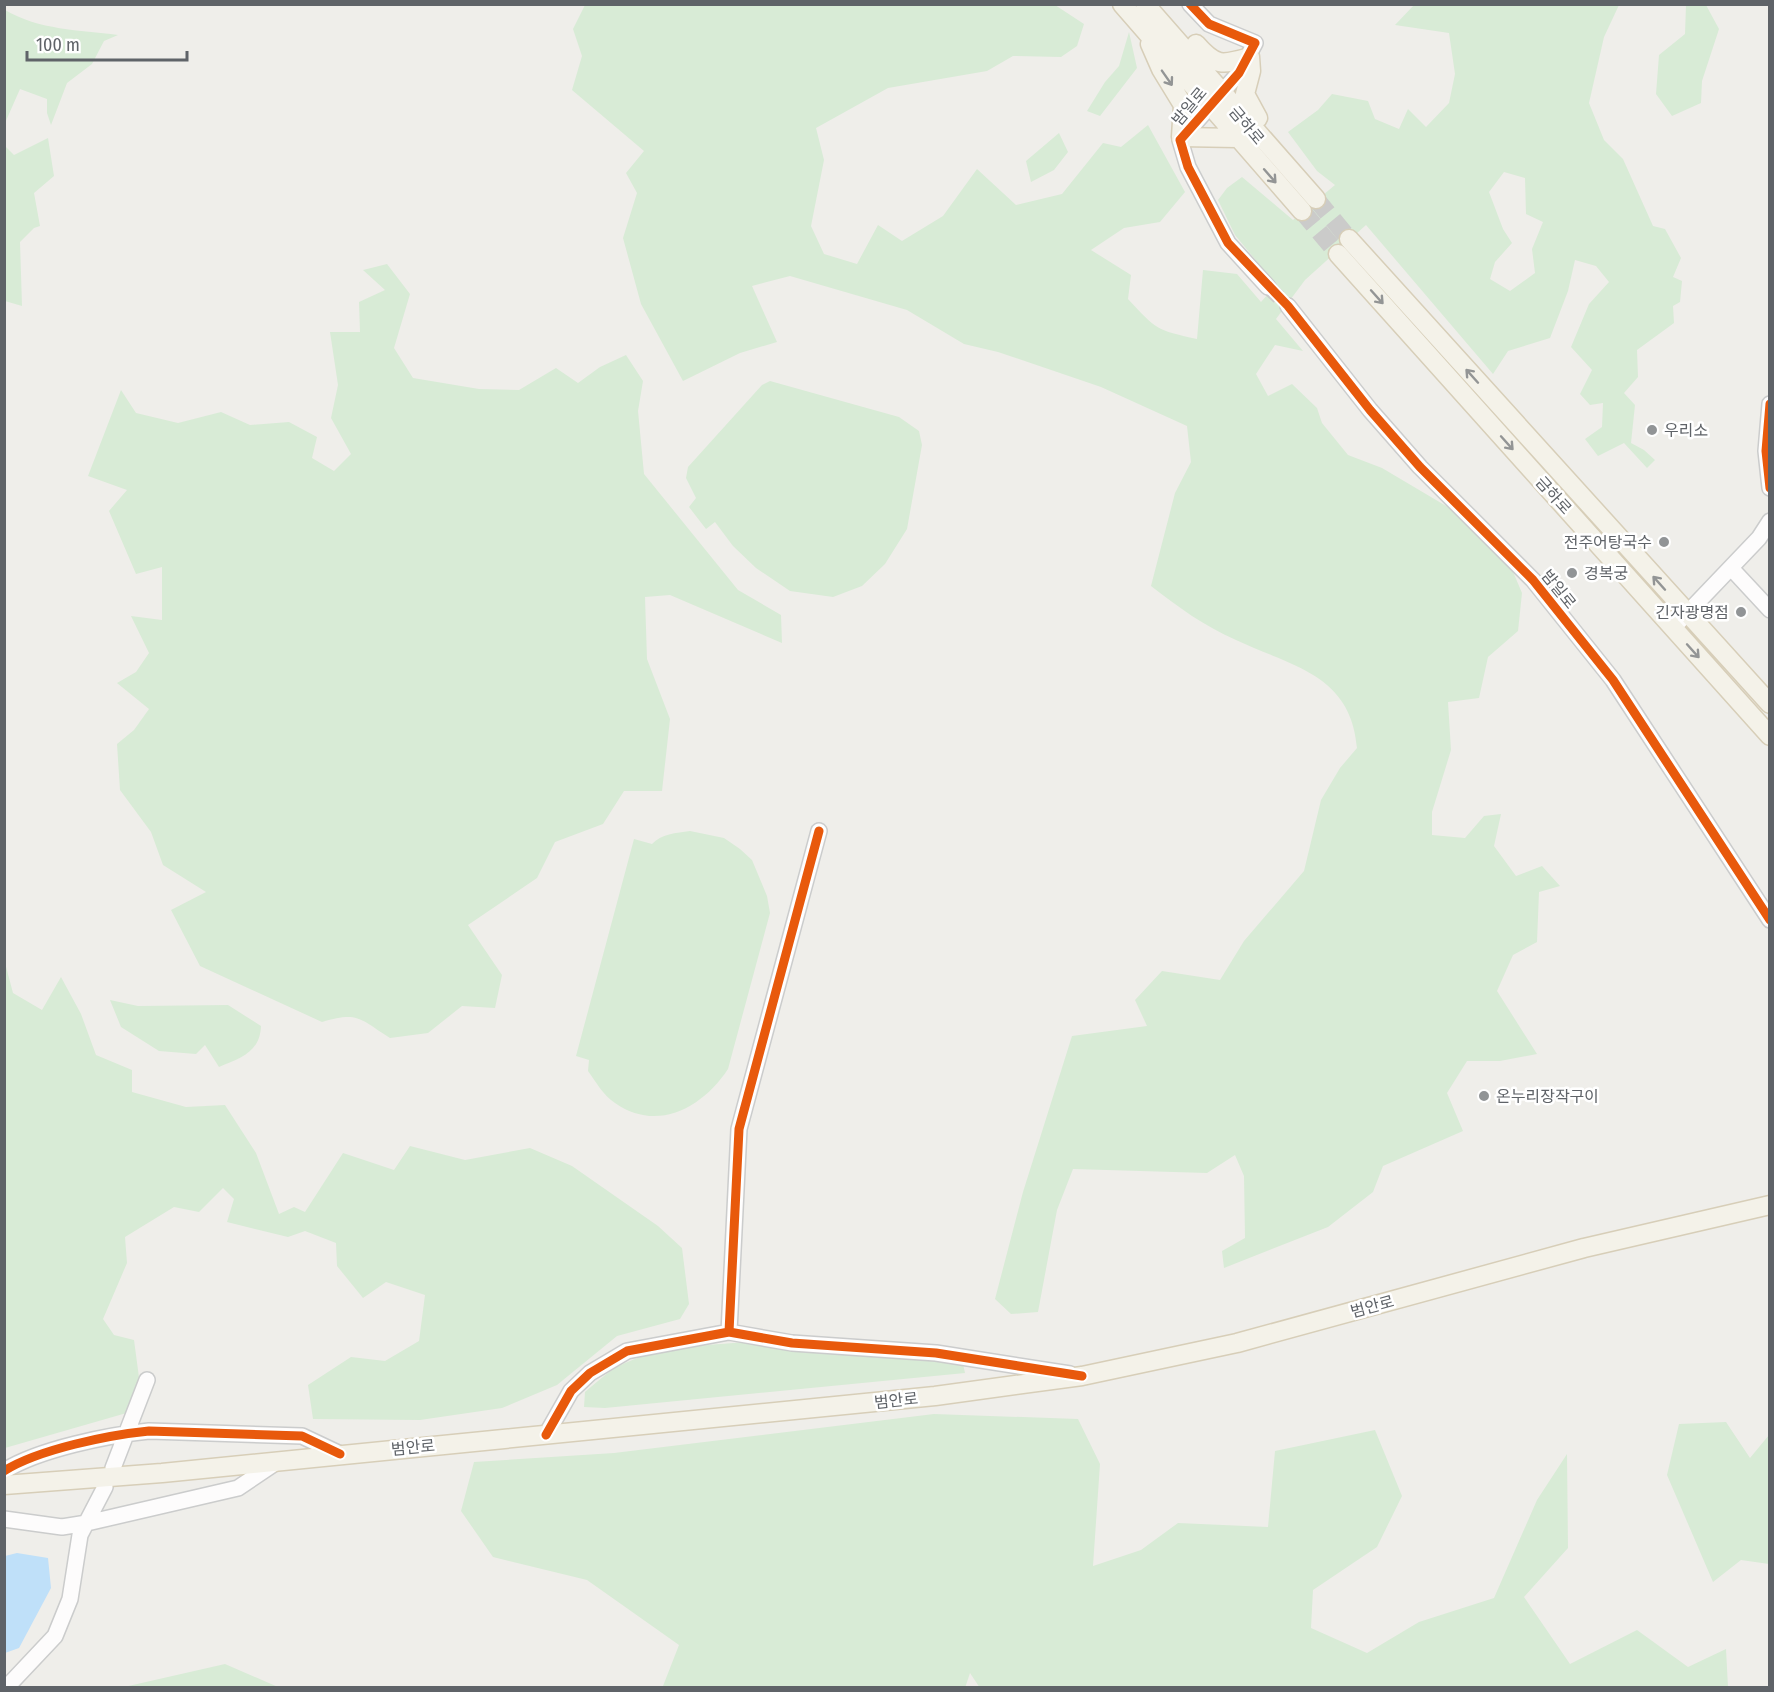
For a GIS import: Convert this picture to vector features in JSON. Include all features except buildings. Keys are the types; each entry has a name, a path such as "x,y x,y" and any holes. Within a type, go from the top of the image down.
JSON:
{"main road":[{"name":"금하로","path":"1122,4 1146,14 1221,90 1316,199"},
{"name":"금하로","path":"1146,14 1209,104 1302,211"},
{"path":"1146,14 1182,31 1212,61 1228,63 1250,57 1251,71 1245,87 1246,100 1282,161"},
{"path":"1146,14 1161,69 1183,105 1185,115 1181,137 1237,138"},
{"name":"금하로","path":"1770,704 1344,247 1672,628 1770,736"},
{"name":"범안로","path":"4,1485 162,1473 281,1459 935,1396 1082,1376 1237,1342 1584,1248 1770,1205"}],"street":[{"path":"1190,4 1209,24 1255,43 1250,57"},
{"name":"밤일로","path":"1250,57 1239,73 1221,90 1181,137 1188,167 1228,243 1268,287"},
{"name":"밤일로","path":"1288,306 1370,410 1420,467 1533,580 1613,680 1770,920"},
{"path":"1770,404 1766,451 1770,488"},
{"path":"1672,628 1759,538 1770,521"},
{"path":"1731,568 1767,603"},
{"path":"729,1332 739,1129 819,831"},
{"path":"546,1435 571,1391 590,1373 627,1351 729,1332 792,1343 936,1353 1082,1376"},
{"path":"113,1467 147,1380"},
{"path":"4,1471 69,1447 149,1431 302,1436 340,1454"},
{"path":"4,1519 62,1527 87,1523 238,1488 281,1459"},
{"path":"6,1688 55,1636 70,1599 77,1545 105,1487"}],"green space":[{"path":"585,5 1055,5 1084,24 1077,46 1061,57 1013,56 987,71 888,88 816,128 824,160 811,226 824,254 857,264 878,225 902,241 943,216 977,169 1016,205 1062,194 1103,143 1121,147 1148,125 1185,192 1160,222 1124,228 1091,250 1131,275 1128,299 1152,323 1165,331 1197,339 1203,270 1237,274 1261,302 1276,285 1235,235 1218,200 1227,188 1242,177 1293,220 1335,185 1317,171 1288,132 1318,110 1332,94 1368,101 1375,119 1399,129 1408,109 1426,127 1449,103 1455,74 1449,33 1395,25 1414,5 1619,5 1604,37 1589,103 1604,140 1623,159 1653,226 1665,229 1681,258 1673,277 1682,281 1680,302 1673,306 1674,323 1637,350 1638,377 1624,393 1635,405 1631,443 1644,450 1655,460 1647,468 1624,443 1598,456 1585,439 1602,427 1603,403 1590,405 1580,394 1592,370 1571,347 1589,304 1609,282 1596,266 1575,260 1568,291 1550,338 1508,351 1493,374 1366,225 1305,280 1276,319 1303,351 1275,345 1256,374 1268,396 1292,384 1317,408 1322,423 1348,455 1382,468 1458,513 1511,567 1522,593 1518,631 1488,657 1479,698 1448,702 1451,750 1432,812 1432,835 1465,838 1484,816 1501,814 1494,846 1516,876 1542,866 1560,886 1539,892 1537,942 1513,955 1497,991 1537,1054 1500,1061 1467,1061 1447,1093 1463,1131 1383,1166 1373,1192 1328,1227 1224,1268 1222,1251 1245,1238 1244,1176 1235,1155 1207,1173 1073,1169 1057,1210 1038,1312 1011,1314 995,1299 1023,1192 1072,1036 1147,1026 1135,1000 1162,971 1220,980 1244,941 1304,871 1321,800 1340,768 1357,748 1352,723 1343,704 1331,688 1315,676 1213,629 1181,609 1151,586 1175,493 1191,462 1187,426 1101,387 998,352 964,344 907,310 790,276 752,286 777,342 740,353 683,381 641,304 623,238 637,193 626,173 644,151 572,90 582,56 573,29","holes":["1504,172 1525,178 1526,214 1543,222 1532,249 1535,273 1510,291 1490,279 1495,262 1512,243 1503,229 1489,192"]},
{"path":"1686,5 1706,5 1719,29 1702,81 1701,103 1672,116 1656,94 1659,55 1685,34"},
{"path":"5,10 18,17 45,25 118,35 104,41 92,64 67,83 51,125 47,113 47,99 20,89 5,123"},
{"path":"1129,32 1137,68 1100,116 1087,111 1105,82 1119,66"},
{"path":"1059,133 1068,152 1054,170 1031,182 1026,161"},
{"path":"48,138 54,176 34,193 40,226 34,228 20,242 22,306 5,301 5,146 14,155"},
{"path":"387,264 410,294 394,348 413,378 479,389 519,390 556,368 578,383 600,367 626,355 643,381 638,411 644,474 738,590 781,615 782,643 670,595 645,597 647,659 670,719 662,791 624,791 603,824 555,842 537,878 468,925 502,975 495,1008 462,1006 428,1033 390,1038 365,1022 351,1017 322,1022 200,966 171,910 206,892 163,865 151,832 120,790 117,744 134,730 149,709 117,683 136,672 149,653 131,616 162,620 162,567 136,574 109,511 127,490 88,476 121,390 136,413 178,423 221,412 250,425 289,422 317,437 312,458 334,471 351,454 331,418 338,385 330,332 360,332 359,302 385,290 363,270"},
{"path":"770,381 899,417 919,431 922,445 907,529 885,564 862,586 833,597 790,591 756,568 733,546 715,522 706,529 689,507 696,498 686,478 688,467 762,385"},
{"path":"690,831 724,838 752,860 767,896 770,913 728,1069 706,1095 693,1104 663,1115 647,1116 631,1112 611,1100 588,1071 589,1060 576,1056 634,839 652,844 664,836"},
{"path":"4,959 13,993 42,1010 61,977 81,1014 96,1055 132,1070 132,1092 186,1107 225,1105 256,1153 279,1214 294,1207 305,1212 343,1153 394,1170 410,1146 465,1160 530,1148 572,1166 658,1226 682,1248 689,1304 680,1319 617,1336 557,1385 502,1408 420,1420 313,1419 308,1385 351,1357 385,1361 419,1341 425,1295 386,1282 363,1298 337,1266 336,1243 305,1231 288,1237 227,1222 234,1199 223,1188 199,1212 174,1207 125,1237 127,1263 103,1319 114,1335 134,1340 140,1385 130,1412 5,1448"},
{"path":"110,1000 138,1006 228,1005 261,1026 260,1035 248,1053 219,1067 205,1045 196,1054 159,1051 121,1027"},
{"path":"748,1342 963,1364 965,1373 605,1408 584,1407 585,1392 610,1371 633,1360 682,1348"},
{"path":"934,1414 1078,1419 1100,1464 1093,1566 1141,1550 1178,1523 1268,1527 1275,1451 1375,1430 1402,1496 1377,1547 1313,1590 1311,1628 1367,1653 1419,1622 1494,1598 1537,1500 1567,1454 1568,1548 1524,1597 1570,1664 1637,1630 1688,1667 1726,1649 1728,1687 980,1688 970,1673 965,1688 666,1687 663,1686 679,1645 587,1580 493,1557 461,1511 474,1462 614,1453"},
{"path":"1726,1422 1750,1458 1769,1435 1769,1564 1741,1560 1713,1582 1667,1475 1679,1424"},
{"path":"225,1664 278,1687 124,1687"}],"water":[{"path":"17,1553 48,1558 51,1588 19,1648 5,1653 5,1556"}],"tunnel":[{"path":"1316,199 1349,239"},
{"path":"1302,211 1338,254"},
{"path":"1268,287 1288,306"}],"cycle path":[{"path":"1190,4 1209,24 1255,43 1239,73 1180,140 1188,167 1228,243 1288,306 1370,410 1420,467 1533,580 1613,680 1770,920"},
{"path":"1770,404 1766,451 1770,488"},
{"path":"729,1332 739,1129 819,831"},
{"path":"546,1435 571,1391 590,1373 627,1351 729,1332 792,1343 936,1353 1082,1376"},
{"path":"4,1471 55,1450 114,1436 149,1431 302,1436 340,1454"}],"place":[{"name":"우리소","path":"1652,430"},
{"name":"전주어탕국수","path":"1664,542"},
{"name":"경복궁","path":"1572,573"},
{"name":"긴자광명점","path":"1741,612"},
{"name":"온누리장작구이","path":"1484,1096"}]}
